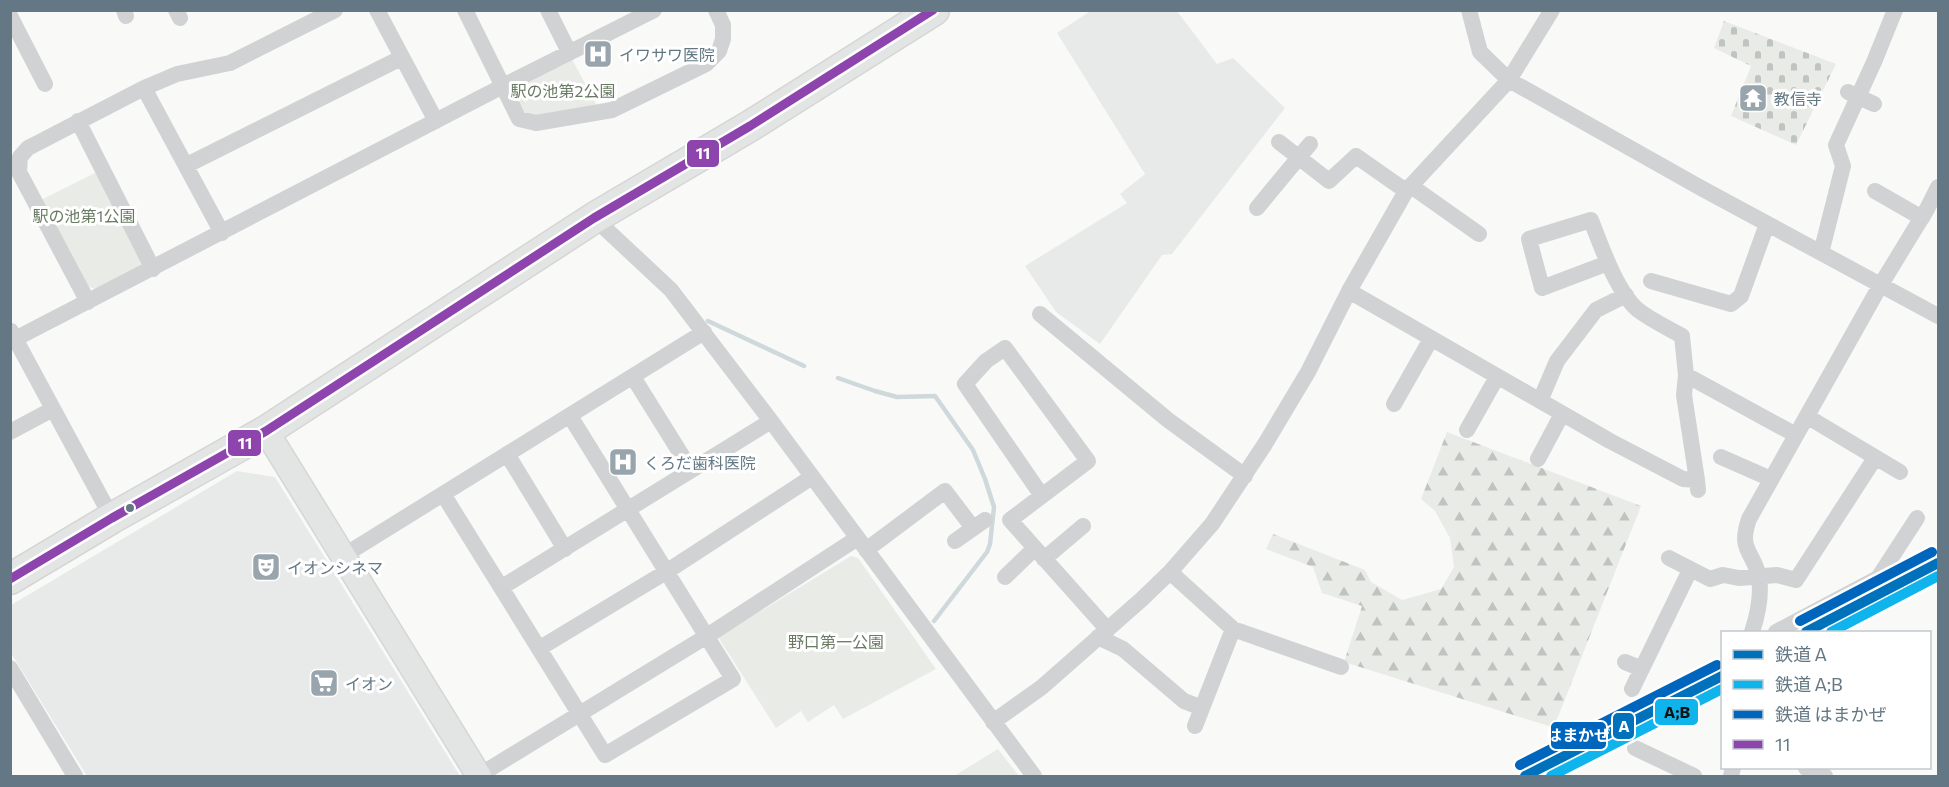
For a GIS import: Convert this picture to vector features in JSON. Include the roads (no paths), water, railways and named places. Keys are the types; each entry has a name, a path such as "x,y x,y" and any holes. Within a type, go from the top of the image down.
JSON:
{"highway":[{"path":"10,579 266,431 594,218 750,126 934,10"}],"street":[{"path":"88,302 19,172 20,157 28,147 144,88 177,74 230,63 335,10"},
{"path":"377,10 436,121"},
{"path":"465,10 519,119 536,123 612,110 706,64 719,51 723,39 723,25 716,10"},
{"path":"548,10 569,52"},
{"path":"112,518 13,335 88,302 569,52 635,15 654,10"},
{"path":"1469,10 1480,52 1509,80 1767,224 1938,316"},
{"path":"993,722 1042,687 1103,633 1170,572 1212,524 1245,476 1308,372 1349,291 1408,188 1509,80 1552,10"},
{"path":"1821,253 1843,166 1836,145 1860,98 1895,10"},
{"path":"10,16 45,84"},
{"path":"187,165 401,58"},
{"path":"144,88 222,233"},
{"path":"78,121 153,268"},
{"path":"1279,142 1329,180 1356,156 1479,234"},
{"path":"1257,208 1310,144"},
{"path":"1753,631 1760,607 1758,576 1745,545 1744,532 1749,519 1880,286 1929,214 1938,187"},
{"path":"1875,191 1929,214"},
{"path":"594,218 671,290 771,421 1034,777"},
{"path":"1349,291 1562,414 1698,486 1684,395 1686,375 1682,336 1638,309 1626,295 1608,263 1591,220 1529,239 1542,288 1608,263"},
{"path":"1651,281 1731,304 1741,297 1767,224"},
{"path":"1540,401 1557,361 1596,310 1626,295"},
{"path":"1040,314 1168,420 1245,476"},
{"path":"343,556 704,332"},
{"path":"1394,404 1431,339"},
{"path":"1042,496 965,384 986,361 1005,348 1088,461 1042,496 1010,520 1103,633 1184,701 1202,708"},
{"path":"1686,375 1796,435"},
{"path":"633,377 691,470"},
{"path":"1467,430 1497,377"},
{"path":"10,432 53,409"},
{"path":"1538,459 1562,414"},
{"path":"443,494 605,755 733,679 570,416"},
{"path":"1808,417 1900,472"},
{"path":"502,587 771,421"},
{"path":"266,431 479,776 945,491 979,524 954,541"},
{"path":"507,454 565,549"},
{"path":"1721,457 1771,479"},
{"path":"1669,558 1710,579 1723,575 1739,579 1777,575 1796,580 1875,458"},
{"path":"540,648 666,572 812,477"},
{"path":"1780,631 1878,578 1917,518"},
{"path":"1005,577 1083,526"},
{"path":"1632,689 1690,570"},
{"path":"1170,572 1233,629 1341,667"},
{"path":"1196,726 1233,629"},
{"path":"1625,662 1642,669"},
{"path":"10,668 75,777"},
{"path":"1635,748 1694,777"},
{"path":"1808,769 1825,777"}],"waterway":[{"path":"708,321 804,366"},
{"path":"838,378 897,397 935,396 973,450 985,479 994,507 990,544 987,552 934,621"}],"rail line":[{"name":"はまかぜ","path":"1800,621 1932,552"},
{"name":"A","path":"1808,631 1938,563"},
{"name":"A;B","path":"1833,631 1938,576"},
{"name":"はまかぜ","path":"1520,765 1717,665"},
{"name":"A","path":"1525,776 1721,677"},
{"name":"A;B","path":"1551,776 1721,690"}],"place":[{"name":"イワサワ医院","path":"598,54"},
{"name":"教信寺","path":"1753,98"},
{"name":"くろだ歯科医院","path":"623,462"},
{"name":"イオンシネマ","path":"266,567"},
{"name":"イオン","path":"324,683"}],"park label":[{"name":"駅の池第2公園","path":"563,90"},
{"name":"駅の池第1公園","path":"84,215"},
{"name":"野口第一公園","path":"836,641"}]}
